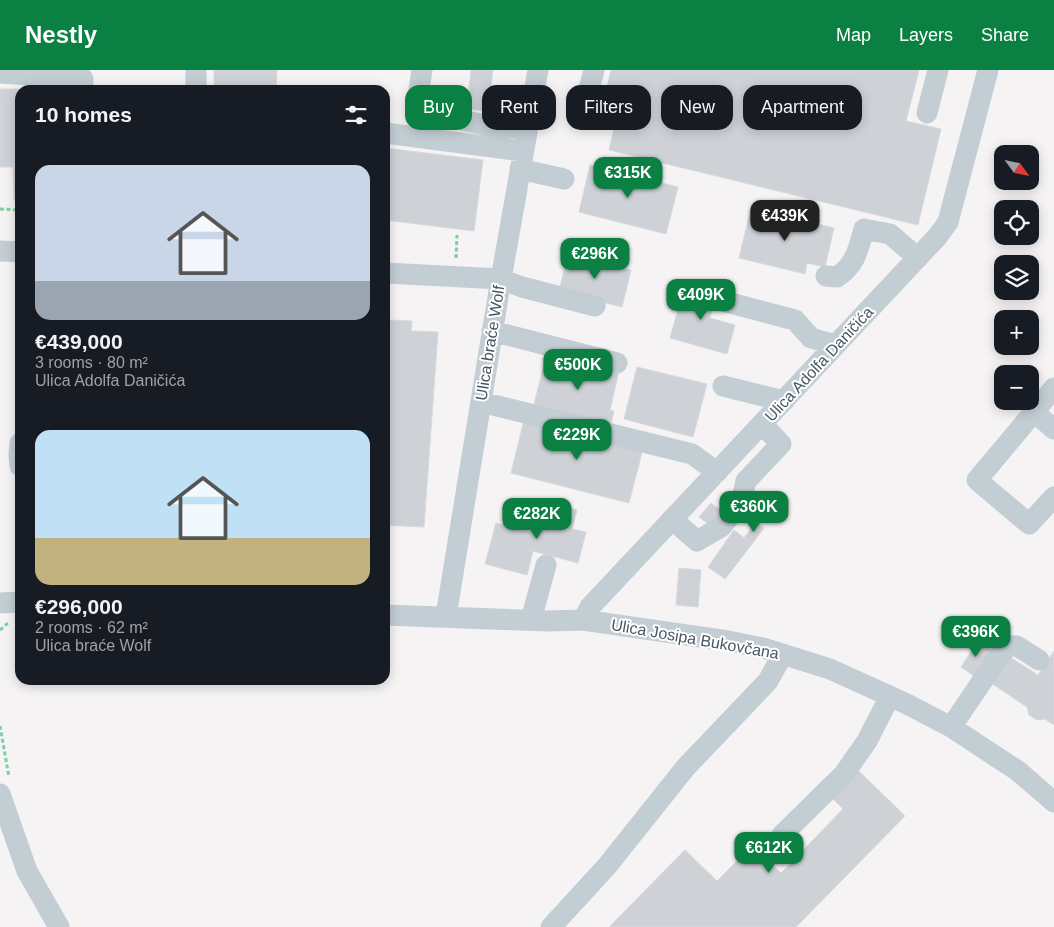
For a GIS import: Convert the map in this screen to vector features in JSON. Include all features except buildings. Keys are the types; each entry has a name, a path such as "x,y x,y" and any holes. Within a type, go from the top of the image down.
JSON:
{"street":[{"path":"196,70 196,85"},
{"path":"422,70 416,110 482,124"},
{"name":"Ulica braće Wolf","path":"535,85 538,70"},
{"path":"590,85 594,70"},
{"path":"927,112 938,70"},
{"name":"Ulica Adolfa Daničića","path":"583,620 590,607 938,236 948,222 988,70"},
{"path":"0,73 83,79 83,85"},
{"name":"Ulica braće Wolf","path":"446,616 500,279 527,130"},
{"path":"390,134 522,160 564,179"},
{"path":"826,276 837,277 847,271 855,260 864,229 890,234 918,258"},
{"path":"0,251 15,252"},
{"path":"390,273 500,279 522,287 596,306"},
{"path":"724,301 795,320 810,338 836,345"},
{"path":"492,331 617,363"},
{"path":"723,386 784,401"},
{"path":"1054,388 977,480 1029,524 1054,497"},
{"path":"481,402 692,454 717,472"},
{"path":"1034,412 1054,429"},
{"path":"672,519 697,541 721,527 741,503 746,481 781,444 762,424"},
{"path":"531,620 546,565"},
{"path":"0,603 15,602"},
{"name":"Ulica Josipa Bukovčana","path":"390,615 583,620 728,642 783,654 830,669 890,696 951,727 1018,771 1054,802"},
{"path":"951,727 1002,652 1009,646 1017,646 1039,660"},
{"path":"551,927 607,866 686,767 768,681 783,654"},
{"path":"782,835 844,774 866,742 890,696"},
{"path":"0,794 27,871 59,927"}],"path":[{"path":"0,209 15,210"},
{"path":"456,259 457,236"}]}
